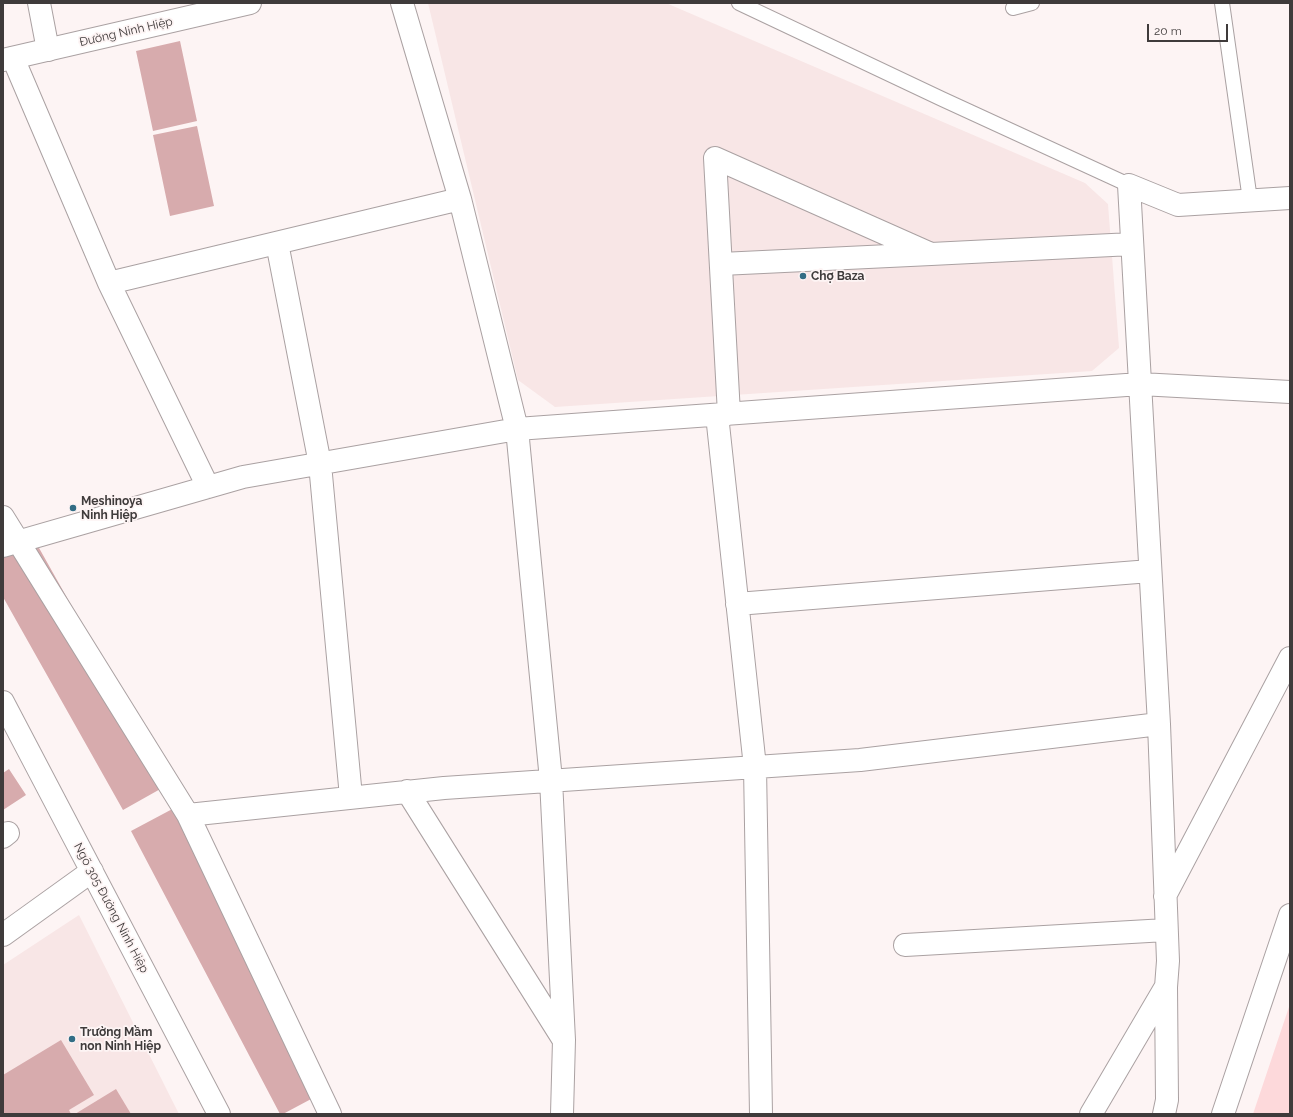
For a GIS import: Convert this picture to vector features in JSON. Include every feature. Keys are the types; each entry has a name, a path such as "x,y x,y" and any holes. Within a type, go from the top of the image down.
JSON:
{"main road":[{"path":"39,3 48,50"},
{"name":"Đường Ninh Hiệp","path":"8,59 250,3"},
{"path":"402,3 460,199 517,429 552,780 564,1040 562,1114"},
{"path":"8,59 109,283 208,487"},
{"path":"762,1114 755,767 737,604 723,414 721,264 715,158 931,254"},
{"path":"1164,1114 1167,1100 1166,987 1168,961 1159,724 1128,185 1178,206 1290,198"},
{"path":"109,283 460,199"},
{"path":"277,243 320,464 351,797"},
{"path":"721,264 1132,244"},
{"path":"10,544 243,477 517,429 1140,384 1290,392"},
{"path":"3,517 10,544 188,815 330,1114"},
{"path":"737,604 1150,571"},
{"path":"1165,898 1290,658"},
{"name":"Ngõ 305 Đường Ninh Hiệp","path":"3,702 219,1114"},
{"path":"188,815 407,791 860,760 1159,724"},
{"path":"407,791 564,1040"},
{"path":"3,935 92,871"},
{"path":"1223,1114 1290,915"},
{"path":"905,945 1166,930"},
{"path":"1091,1114 1166,987"}],"lane":[{"path":"739,3 1128,185"},
{"path":"1013,8 1032,3"},
{"path":"1222,3 1250,200"}],"shaded area":[{"name":"Chợ Baza","path":"428,3 666,3 1085,183 1108,204 1119,348 1092,371 555,407 518,380"},
{"name":"Trường Mầm non Ninh Hiệp","path":"79,915 179,1114 3,1114 3,965"},
{"path":"1290,1004 1290,1114 1253,1114"}],"building":[{"path":"180,41 197,121 153,131 136,51"},
{"path":"197,126 214,206 170,216 153,135"},
{"path":"34,539 171,783 123,810 3,597 3,557"},
{"path":"9,769 26,795 3,810 3,773"},
{"path":"178,806 328,1090 283,1114 280,1114 131,831"},
{"path":"61,1040 94,1095 69,1110 71,1114 3,1114 3,1075"},
{"path":"116,1089 131,1114 75,1114"}],"place":[{"name":"Chợ Baza","path":"803,276"},
{"name":"Meshinoya Ninh Hiệp","path":"73,508"},
{"name":"Trường Mầm non Ninh Hiệp","path":"72,1039"}]}
